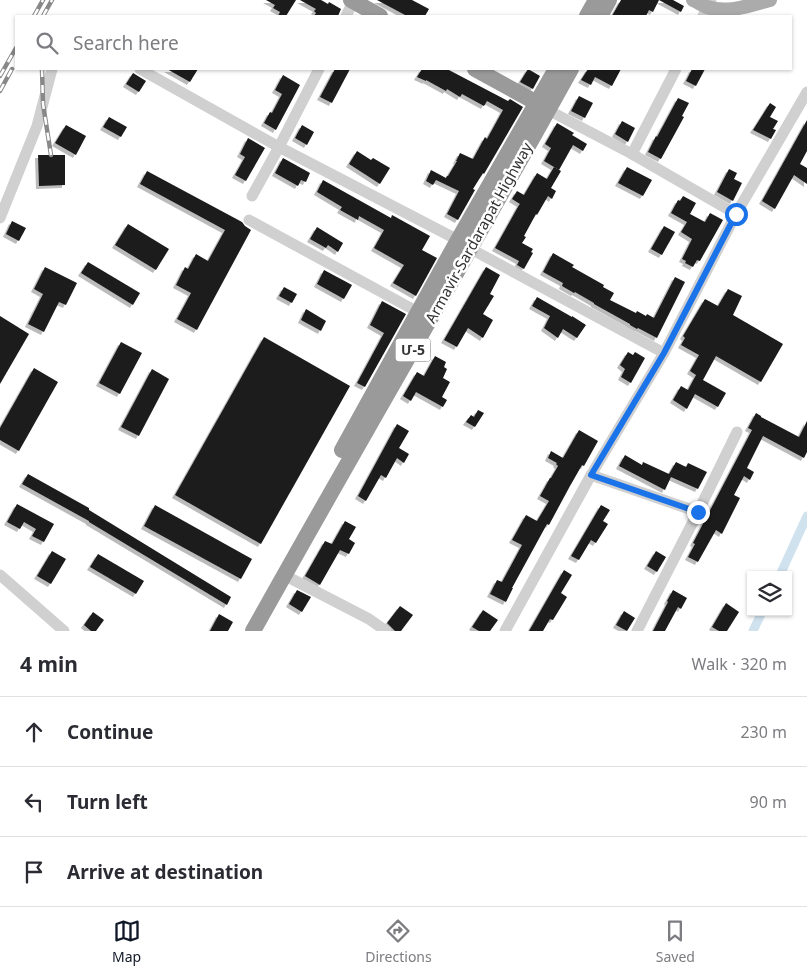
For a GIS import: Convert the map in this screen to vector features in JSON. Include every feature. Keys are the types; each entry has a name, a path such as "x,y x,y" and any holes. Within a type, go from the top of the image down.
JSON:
{"highway":[{"path":"353,0 378,15"},
{"path":"588,15 596,0"},
{"path":"601,15 609,0"},
{"path":"477,70 542,107"},
{"name":"Armavir-Sardarapat Highway","path":"542,107 556,70"},
{"name":"Armavir-Sardarapat Highway","path":"241,631 339,467 542,107 570,70"},
{"name":"Armavir-Sardarapat Highway","path":"253,631 284,575 418,312 464,244"}],"main road":[{"path":"693,0 707,8 722,10 742,8 770,0"}],"street":[{"path":"346,15 353,0"},
{"path":"0,218 37,126 52,70"},
{"path":"142,70 279,147 464,244 664,353"},
{"path":"252,196 318,70"},
{"path":"632,154 675,70"},
{"path":"505,631 591,475 664,353 736,214 807,92"},
{"path":"542,107 632,154 736,214"},
{"path":"249,220 418,312"},
{"path":"637,631 737,432"},
{"path":"591,475 698,512"},
{"path":"0,575 64,631"},
{"path":"284,575 369,618 386,631"}],"building":[{"path":"266,0 296,0 287,15 278,15 280,12 273,8 275,5"},
{"path":"300,0 321,0 341,9 338,15 315,15 316,13 314,11 316,9"},
{"path":"377,0 412,0 429,9 426,15 405,15"},
{"path":"621,0 659,0 653,12 649,10 646,15 613,15"},
{"path":"659,0 673,0 684,6 681,12"},
{"path":"169,70 197,70 190,82"},
{"path":"334,70 349,70 332,103 320,97"},
{"path":"421,70 449,70 523,107 484,174 473,189 475,190 458,220 447,214 459,191 436,180 433,185 426,181 431,170 446,178 460,153 473,159 503,110 487,101 484,106 462,94 460,97 447,89 446,91 417,77"},
{"path":"527,70 540,76 533,89 520,82"},
{"path":"587,70 620,70 612,86 595,77 591,85 581,80"},
{"path":"692,70 704,70 696,86 686,81"},
{"path":"133,73 146,81 139,92 126,84"},
{"path":"283,75 300,85 276,130 264,123 270,112 272,113 282,94 275,90"},
{"path":"579,96 593,103 585,118 571,111"},
{"path":"678,98 689,103 682,116 684,117 661,159 648,152"},
{"path":"770,103 776,107 770,117 778,121 773,129 776,130 771,139 753,130"},
{"path":"109,117 127,127 121,137 103,127"},
{"path":"807,120 807,151 800,164 807,168 807,184 794,175 775,209 762,201"},
{"path":"622,121 635,128 628,142 615,134"},
{"path":"557,123 574,133 572,135 587,144 583,151 573,145 559,170 544,161 551,148 545,144"},
{"path":"66,125 86,136 76,155 55,143"},
{"path":"302,125 314,132 307,145 295,138"},
{"path":"248,138 265,148 246,181 235,175 245,157 240,154"},
{"path":"357,151 371,160 373,158 390,168 380,184 349,164"},
{"path":"38,155 65,155 65,185 39,186"},
{"path":"283,158 310,173 306,182 301,180 298,186 275,173"},
{"path":"554,167 561,171 551,188 556,191 552,199 548,196 524,236 526,237 522,243 533,249 531,252 533,253 524,269 517,265 519,261 495,248 520,204 512,199 517,191 524,195 537,173 547,179"},
{"path":"627,167 652,180 643,196 618,183"},
{"path":"729,169 737,173 734,179 742,183 733,201 717,192"},
{"path":"147,171 242,222 251,230 197,330 177,319 191,293 176,285 185,267 188,269 196,254 208,261 225,230 140,184"},
{"path":"323,180 391,218 392,215 430,236 422,250 437,258 416,296 393,283 404,265 374,248 384,230 359,216 358,220 340,210 342,207 317,192"},
{"path":"683,196 696,203 690,214 705,222 710,213 723,220 700,261 697,260 693,267 682,259 692,239 681,232 687,222 671,213 678,200 680,201"},
{"path":"12,221 26,228 19,241 6,234"},
{"path":"128,224 169,249 156,270 115,245"},
{"path":"664,226 675,232 662,255 651,249"},
{"path":"317,227 343,243 338,252 328,245 326,248 310,239"},
{"path":"553,253 614,293 610,300 636,313 637,311 654,318 675,277 685,282 657,338 637,329 574,293 562,286 563,283 543,272"},
{"path":"88,262 140,293 133,305 81,273"},
{"path":"45,267 77,283 66,305 59,302 44,332 28,324 43,294 34,289"},
{"path":"486,267 500,275 490,294 494,296 483,314 493,320 483,338 468,328 457,347 444,340"},
{"path":"324,270 352,285 344,299 317,284"},
{"path":"284,287 297,294 292,303 279,296"},
{"path":"728,289 742,296 733,315 783,344 761,382 716,356 703,380 726,393 718,407 695,394 687,409 673,400 681,386 688,390 696,375 690,371 699,355 681,345 685,338 683,336 705,299 718,306"},
{"path":"537,297 586,325 577,338 563,329 558,338 544,328 550,316 532,306"},
{"path":"382,301 406,314 365,387 357,383 384,333 370,325"},
{"path":"306,309 326,321 321,331 301,320"},
{"path":"0,316 29,334 0,384"},
{"path":"264,337 350,386 261,544 175,495"},
{"path":"121,342 142,353 120,394 99,383"},
{"path":"628,352 633,355 635,352 645,358 631,383 621,377 625,369 620,365"},
{"path":"435,356 446,362 444,367 447,369 443,378 450,382 442,397 447,400 443,407 416,392 411,401 403,396 417,372 424,376"},
{"path":"34,368 58,382 19,451 0,440 0,428"},
{"path":"152,369 169,379 139,436 121,427"},
{"path":"478,410 484,413 475,427 466,422 471,415 474,417"},
{"path":"756,413 799,437 807,421 807,452 804,458 763,436 747,468 754,472 750,480 744,476 734,495 740,498 722,534 716,530 698,562 688,557 695,544 693,543 752,430 748,428"},
{"path":"397,424 409,431 399,448 409,454 404,463 397,458 386,478 381,475 366,501 358,496"},
{"path":"579,430 598,441 584,466 582,465 549,525 547,524 506,602 490,594 497,580 502,582 522,545 512,540 526,515 537,521 549,501 540,496 558,466 557,463 548,458 551,451 563,458"},
{"path":"625,455 642,465 643,462 669,474 676,462 686,467 688,463 707,472 698,489 671,477 665,490 619,466"},
{"path":"28,474 89,508 89,510 231,597 227,605 89,521 22,484"},
{"path":"17,504 54,524 44,542 32,536 36,529 24,522 20,529 7,522"},
{"path":"155,505 252,559 241,579 144,526"},
{"path":"601,505 610,510 603,521 608,524 596,543 591,540 579,560 571,556"},
{"path":"345,521 356,527 349,539 355,543 349,554 340,550 320,585 305,576 325,541 332,544"},
{"path":"52,551 66,559 51,584 37,576"},
{"path":"656,551 666,557 657,572 647,566"},
{"path":"98,554 144,581 136,594 90,567"},
{"path":"564,570 572,575 561,593 567,597 553,620 550,619 543,631 529,631"},
{"path":"297,590 311,597 302,612 289,604"},
{"path":"673,590 687,598 681,609 678,607 665,631 653,631 668,602"},
{"path":"726,603 739,612 727,631 719,631 712,627"},
{"path":"400,606 413,615 401,631 395,631 387,623"},
{"path":"483,610 498,620 490,631 479,631 472,627"},
{"path":"624,611 635,618 627,631 616,625"},
{"path":"93,612 104,620 96,631 91,631 84,625"},
{"path":"219,614 233,622 228,631 210,631"}],"waterway":[{"path":"782,571 807,516"},
{"path":"753,631 760,616"}],"railway":[{"path":"35,15 43,0"},
{"path":"44,15 52,0"},
{"path":"0,76 15,50"},
{"path":"0,91 12,69"},
{"path":"42,70 43,104 51,155"}],"route":[{"path":"698,512 591,475 664,353 736,214"}]}
